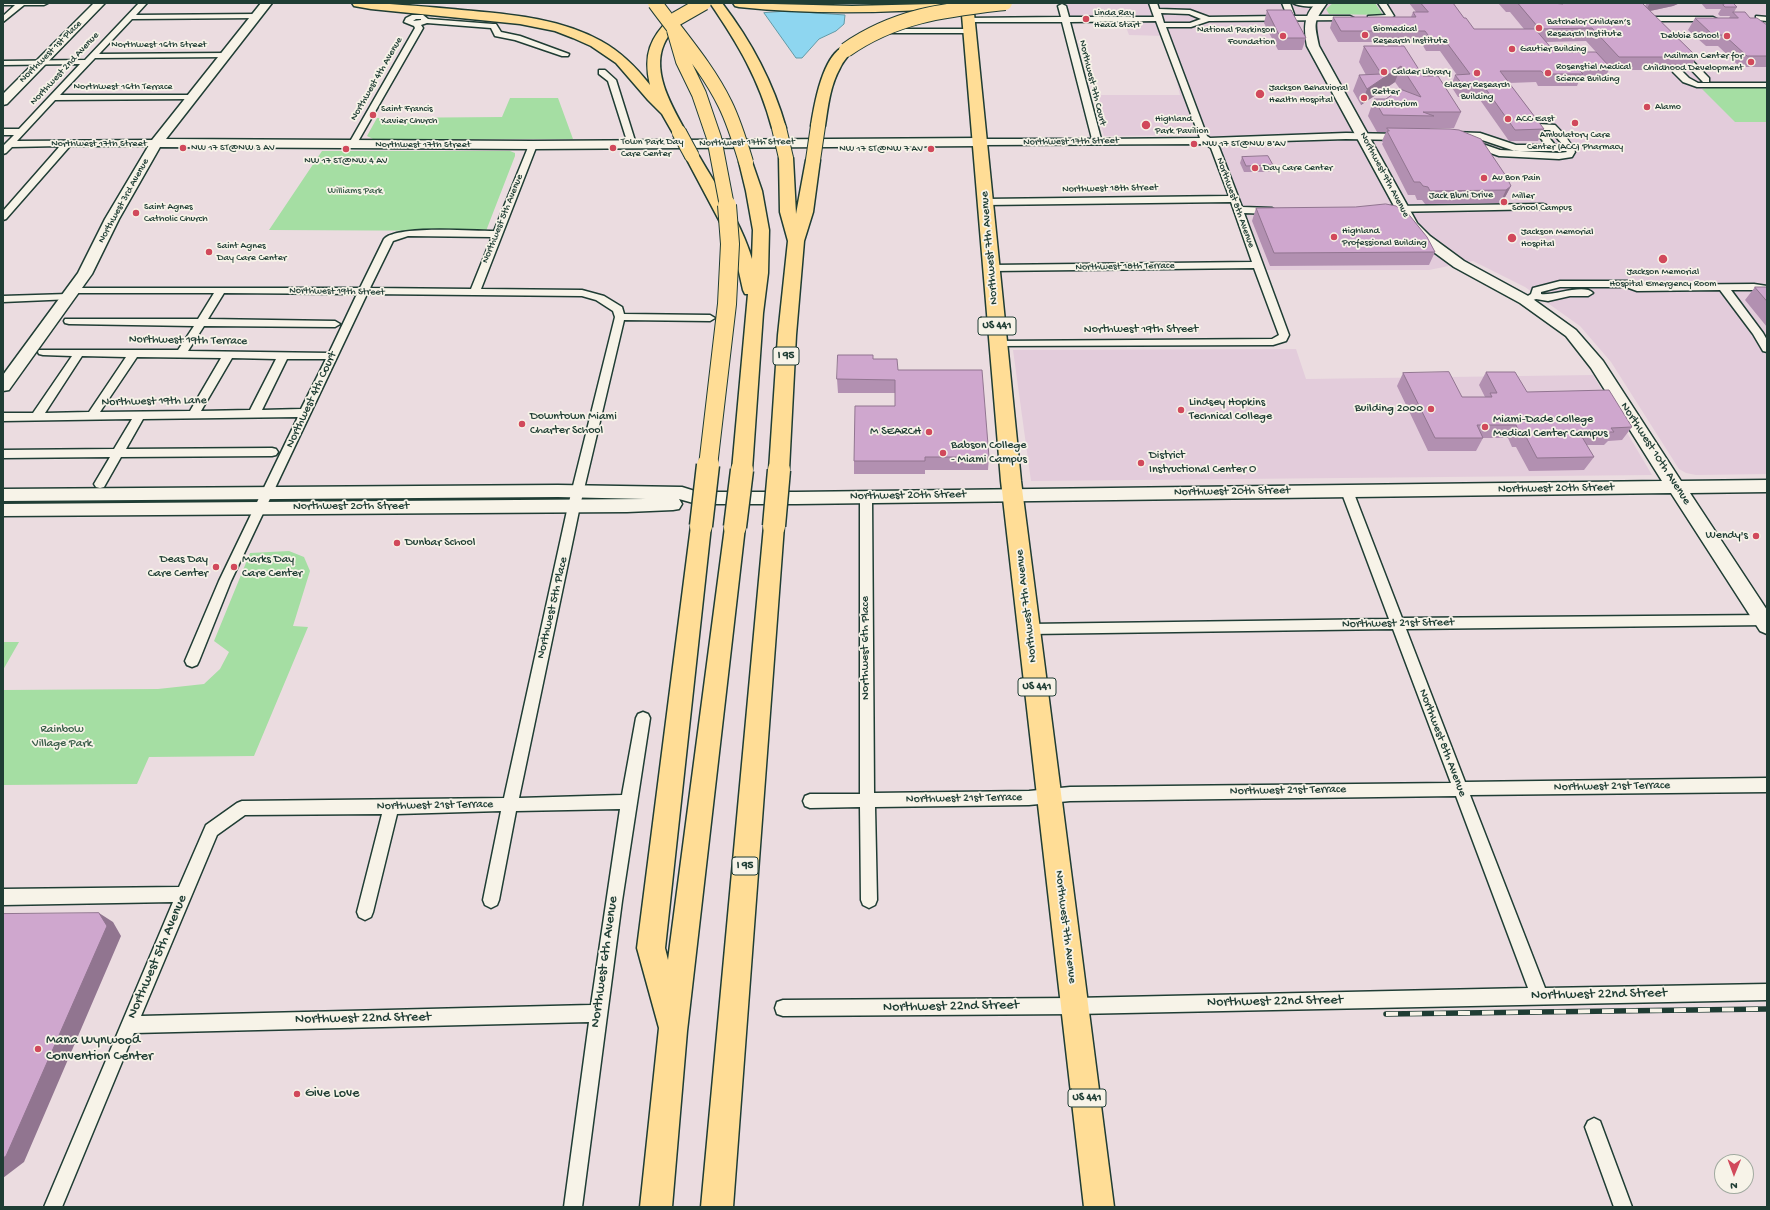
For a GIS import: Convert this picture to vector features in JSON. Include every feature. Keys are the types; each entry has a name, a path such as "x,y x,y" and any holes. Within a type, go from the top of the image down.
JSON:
{"highway":[{"path":"358,3 518,19 548,25 575,34 598,44 620,59 636,75 657,103 667,111"},
{"path":"406,3 490,4"},
{"path":"436,4 449,3"},
{"path":"655,3 705,71 725,104 746,162 754,191 761,230 760,274 754,313 742,470 673,1031 656,1207"},
{"path":"699,3 716,17 728,31 739,36"},
{"path":"704,3 682,15 668,26 658,40 653,57 655,80 667,111 717,200 742,252 749,274 754,313"},
{"name":"I 95","path":"716,3 753,58 766,84 786,158 788,212 796,241 787,335 779,470 717,1207"},
{"path":"739,3 785,8 828,9 904,8 966,3"},
{"path":"796,241 805,212 823,93 829,73 839,56 868,34 898,22 939,12 1005,3"},
{"path":"673,1031 651,948 727,304 730,244 724,188 714,138 699,94 683,61 674,30"}],"main road":[{"name":"Northwest 7th Avenue","path":"966,3 1013,495 1099,1207"}],"street":[{"path":"3,3 44,3"},
{"path":"3,20 22,3"},
{"name":"Northwest 1st Place","path":"3,101 100,3"},
{"name":"Northwest 2nd Avenue","path":"6,147 143,3"},
{"name":"Northwest 3rd Avenue","path":"3,386 85,274 112,219 156,143 267,3"},
{"path":"1280,18 1290,14 1286,3"},
{"path":"1297,3 1322,3"},
{"path":"1310,18 1322,3"},
{"path":"1158,14 1191,25 1208,19 1386,17 1390,15 1382,3"},
{"name":"Northwest 7th Court","path":"1062,6 1097,141"},
{"path":"891,31 1190,12 1208,19"},
{"name":"Northwest 8th Avenue","path":"1158,14 1204,136 1215,147 1284,335 1282,339"},
{"path":"129,17 257,16"},
{"path":"1654,27 1644,16 1723,19"},
{"name":"Northwest 9th Avenue","path":"1310,18 1313,46 1411,225 1425,240 1459,264 1530,298"},
{"name":"Northwest 4th Avenue","path":"352,144 419,28 418,24 426,21 493,26 498,34 517,38 565,54"},
{"path":"1674,46 1706,80"},
{"name":"Northwest 16th Street","path":"93,56 225,55"},
{"path":"3,63 87,62"},
{"path":"1676,70 1686,80 1697,85 1767,85"},
{"path":"1686,70 1695,79 1767,80"},
{"path":"602,72 612,80 632,144"},
{"name":"Northwest 16th Terrace","path":"53,98 192,97"},
{"path":"1553,148 1539,131 1538,127 1552,127 1564,138 1571,151 1570,154 1559,156 1499,153 1464,141 1445,137 1449,135 1470,135 1483,137 1515,148 1553,148 1569,148"},
{"path":"3,132 20,132"},
{"name":"Northwest 17th Street","path":"6,147 67,144 156,143 533,145 1409,137"},
{"path":"1490,150 1495,150 1501,147 1496,142"},
{"path":"3,216 67,144"},
{"name":"Northwest 5th Avenue","path":"474,293 533,145"},
{"name":"Northwest 18th Street","path":"986,202 1234,199"},
{"name":"Jack Bluni Drive","path":"1403,209 1543,206"},
{"path":"1383,210 1403,209"},
{"path":"1238,210 1279,211"},
{"name":"Northwest 4th Court","path":"192,661 225,581 389,239 394,236 408,233 497,234"},
{"name":"Northwest 18th Terrace","path":"992,268 1258,265"},
{"path":"1754,287 1757,284 1767,283"},
{"path":"1723,287 1758,333 1767,349"},
{"path":"1530,298 1548,298 1570,293 1635,292 1637,288 1754,287 1767,289"},
{"path":"181,354 221,290"},
{"name":"Northwest 19th Street","path":"3,299 71,294 221,290 582,294 600,298 618,309 620,317"},
{"name":"Northwest 10th Avenue","path":"1530,298 1571,333 1588,352 1766,622"},
{"path":"620,317 710,318"},
{"name":"Northwest 5th Place","path":"490,900 589,440 620,317"},
{"path":"69,321 202,321 335,324"},
{"name":"Northwest 19th Street","path":"999,344 1273,342 1282,339"},
{"name":"Northwest 19th Terrace","path":"43,352 332,356"},
{"path":"37,416 79,353"},
{"path":"92,416 133,354"},
{"path":"193,415 228,355"},
{"path":"254,414 283,356"},
{"name":"Northwest 19th Lane","path":"3,417 305,413"},
{"path":"100,484 140,415"},
{"path":"3,454 272,452"},
{"name":"Northwest 20th Street","path":"3,495 264,500 576,499 681,504 697,498 1767,486"},
{"name":"Northwest 8th Avenue","path":"1347,491 1539,996"},
{"name":"Northwest 6th Place","path":"866,496 867,800 869,900"},
{"name":"Northwest 20th Street","path":"3,510 264,500"},
{"name":"Northwest 21st Street","path":"1030,629 1219,628 1396,623 1766,622"},
{"name":"Northwest 6th Avenue","path":"573,1207 597,1013 628,802 643,718"},
{"name":"Northwest 21st Terrace","path":"810,801 1029,798 1070,794 1767,785"},
{"name":"Northwest 21st Terrace","path":"242,808 391,807 628,802"},
{"path":"365,912 391,807"},
{"name":"Northwest 5th Avenue","path":"53,1207 211,830 242,808"},
{"path":"3,897 184,894"},
{"name":"Northwest 22nd Street","path":"783,1008 1075,1006 1767,992"},
{"name":"Northwest 22nd Street","path":"129,1025 597,1013"},
{"path":"1594,1127 1623,1207"}],"shaded area":[{"name":"Jackson Memorial Hospital","path":"1767,3 1767,474 1696,475 1686,473 1679,469 1611,362 1580,326 1525,287 1473,261 1429,270 1267,270 1218,143 1195,135 1104,136 1093,95 1180,95 1166,36 1129,35 1123,19 1065,20 1060,4"},
{"path":"1296,349 1306,379 1593,375 1652,475 1031,481 1013,350"}],"green space":[{"path":"1333,3 1375,3 1383,15 1329,14 1326,9"},
{"path":"1767,88 1767,122 1735,122 1702,89"},
{"path":"510,98 558,98 573,139 373,139 367,136 377,118 502,117"},
{"name":"Williams Park","path":"322,151 510,151 515,153 515,156 486,231 269,230"},
{"name":"Rainbow Village Park","path":"289,551 304,557 310,571 293,626 308,627 254,756 149,757 137,784 3,785 3,690 158,689 204,684 220,669 229,652 214,641 250,553"},
{"path":"3,642 19,642 3,670"}],"water":[{"path":"788,11 845,15 844,24 836,31 819,39 802,58 796,58 764,13"}],"building":[{"path":"1421,3 1453,3 1474,29 1535,29 1553,50 1566,50 1568,52 1596,52 1609,66 1606,66 1609,70 1579,70 1583,74 1544,74 1541,71 1500,71 1544,129 1515,130 1483,85 1463,85 1455,75 1470,74 1444,39 1431,39 1425,31 1341,31 1333,17 1416,17 1413,12 1428,12"},
{"path":"1518,3 1642,3 1697,57 1691,57 1687,53 1681,53 1679,57 1619,57 1592,28 1540,29"},
{"path":"1726,3 1733,3 1737,7 1725,7 1723,5"},
{"path":"1267,10 1291,10 1306,38 1281,38"},
{"path":"1733,12 1745,12 1750,18 1757,18 1767,25 1767,56 1747,56 1724,35 1713,35 1695,18 1738,18"},
{"path":"1364,46 1404,46 1423,76 1438,76 1461,112 1423,112 1434,116 1383,115 1374,99 1386,99 1400,89 1421,97 1401,66 1367,89 1359,75 1381,74"},
{"path":"1387,128 1459,130 1481,139 1511,186 1506,190 1430,191 1428,187 1423,186 1420,182 1414,182 1387,131 1389,131"},
{"path":"1268,156 1273,165 1246,166 1242,157"},
{"name":"Highland Professional Building","path":"1386,204 1396,206 1406,211 1427,237 1435,252 1274,253 1256,208 1355,207"},
{"path":"1755,287 1767,287 1767,301"},
{"path":"838,355 873,355 873,359 897,359 898,370 982,370 989,457 925,457 925,461 854,461 855,406 895,406 895,380 837,379"},
{"path":"1449,372 1462,397 1492,397 1490,393 1497,393 1486,372 1515,372 1527,392 1609,390 1632,427 1611,428 1614,432 1579,432 1594,457 1537,458 1524,433 1520,434 1516,425 1477,425 1483,438 1435,438 1403,373"},
{"name":"Mana Wynwood Convention Center","path":"99,913 107,926 6,1156 3,1158 3,914"}],"railway":[{"path":"1386,1014 1767,1009"}],"place":[{"name":"Linda Ray Head Start","path":"1086,19"},
{"name":"Batchelor Children’s Research Institute","path":"1539,28"},
{"name":"Biomedical Research Institute","path":"1365,35"},
{"name":"National Parkinson Foundation","path":"1283,36"},
{"name":"Debbie School","path":"1727,36"},
{"name":"Gautier Building","path":"1512,49"},
{"name":"Mailman Center for Childhood Development","path":"1751,62"},
{"name":"Calder Library","path":"1384,72"},
{"name":"Glaser Research Building","path":"1477,73"},
{"name":"Rosenstiel Medical Science Building","path":"1548,73"},
{"name":"Jackson Behavioral Health Hospital","path":"1260,94"},
{"name":"Retter Auditorium","path":"1364,98"},
{"name":"Alamo","path":"1647,107"},
{"name":"Saint Francis Xavier Church","path":"373,115"},
{"name":"ACC East","path":"1508,119"},
{"name":"Ambulatory Care Center (ACC) Pharmacy","path":"1575,123"},
{"name":"Highland Park Pavilion","path":"1146,125"},
{"name":"NW 17 ST@NW 8 AV","path":"1194,144"},
{"name":"NW 17 ST@NW 3 AV","path":"183,148"},
{"name":"Town Park Day Care Center","path":"613,148"},
{"name":"NW 17 ST@NW 4 AV","path":"346,149"},
{"name":"NW 17 ST@NW 7 AV","path":"931,149"},
{"name":"Day Care Center","path":"1255,168"},
{"name":"Au Bon Pain","path":"1484,178"},
{"name":"Miller School Campus","path":"1504,202"},
{"name":"Saint Agnes Catholic Church","path":"136,213"},
{"name":"Highland Professional Building","path":"1334,237"},
{"name":"Jackson Memorial Hospital","path":"1512,238"},
{"name":"Saint Agnes Day Care Center","path":"209,252"},
{"name":"Jackson Memorial Hospital Emergency Room","path":"1663,259"},
{"name":"Building 2000","path":"1431,409"},
{"name":"Lindsey Hopkins Technical College","path":"1181,410"},
{"name":"Downtown Miami Charter School","path":"522,424"},
{"name":"Miami-Dade College Medical Center Campus","path":"1485,427"},
{"name":"M SEARCH","path":"929,432"},
{"name":"Babson College - Miami Campus","path":"943,453"},
{"name":"District Instructional Center O","path":"1141,463"},
{"name":"Wendy's","path":"1756,536"},
{"name":"Dunbar School","path":"397,543"},
{"name":"Deas Day Care Center","path":"216,567"},
{"name":"Marks Day Care Center","path":"234,567"},
{"name":"Mana Wynwood Convention Center","path":"38,1049"},
{"name":"Give Love","path":"297,1094"}]}
